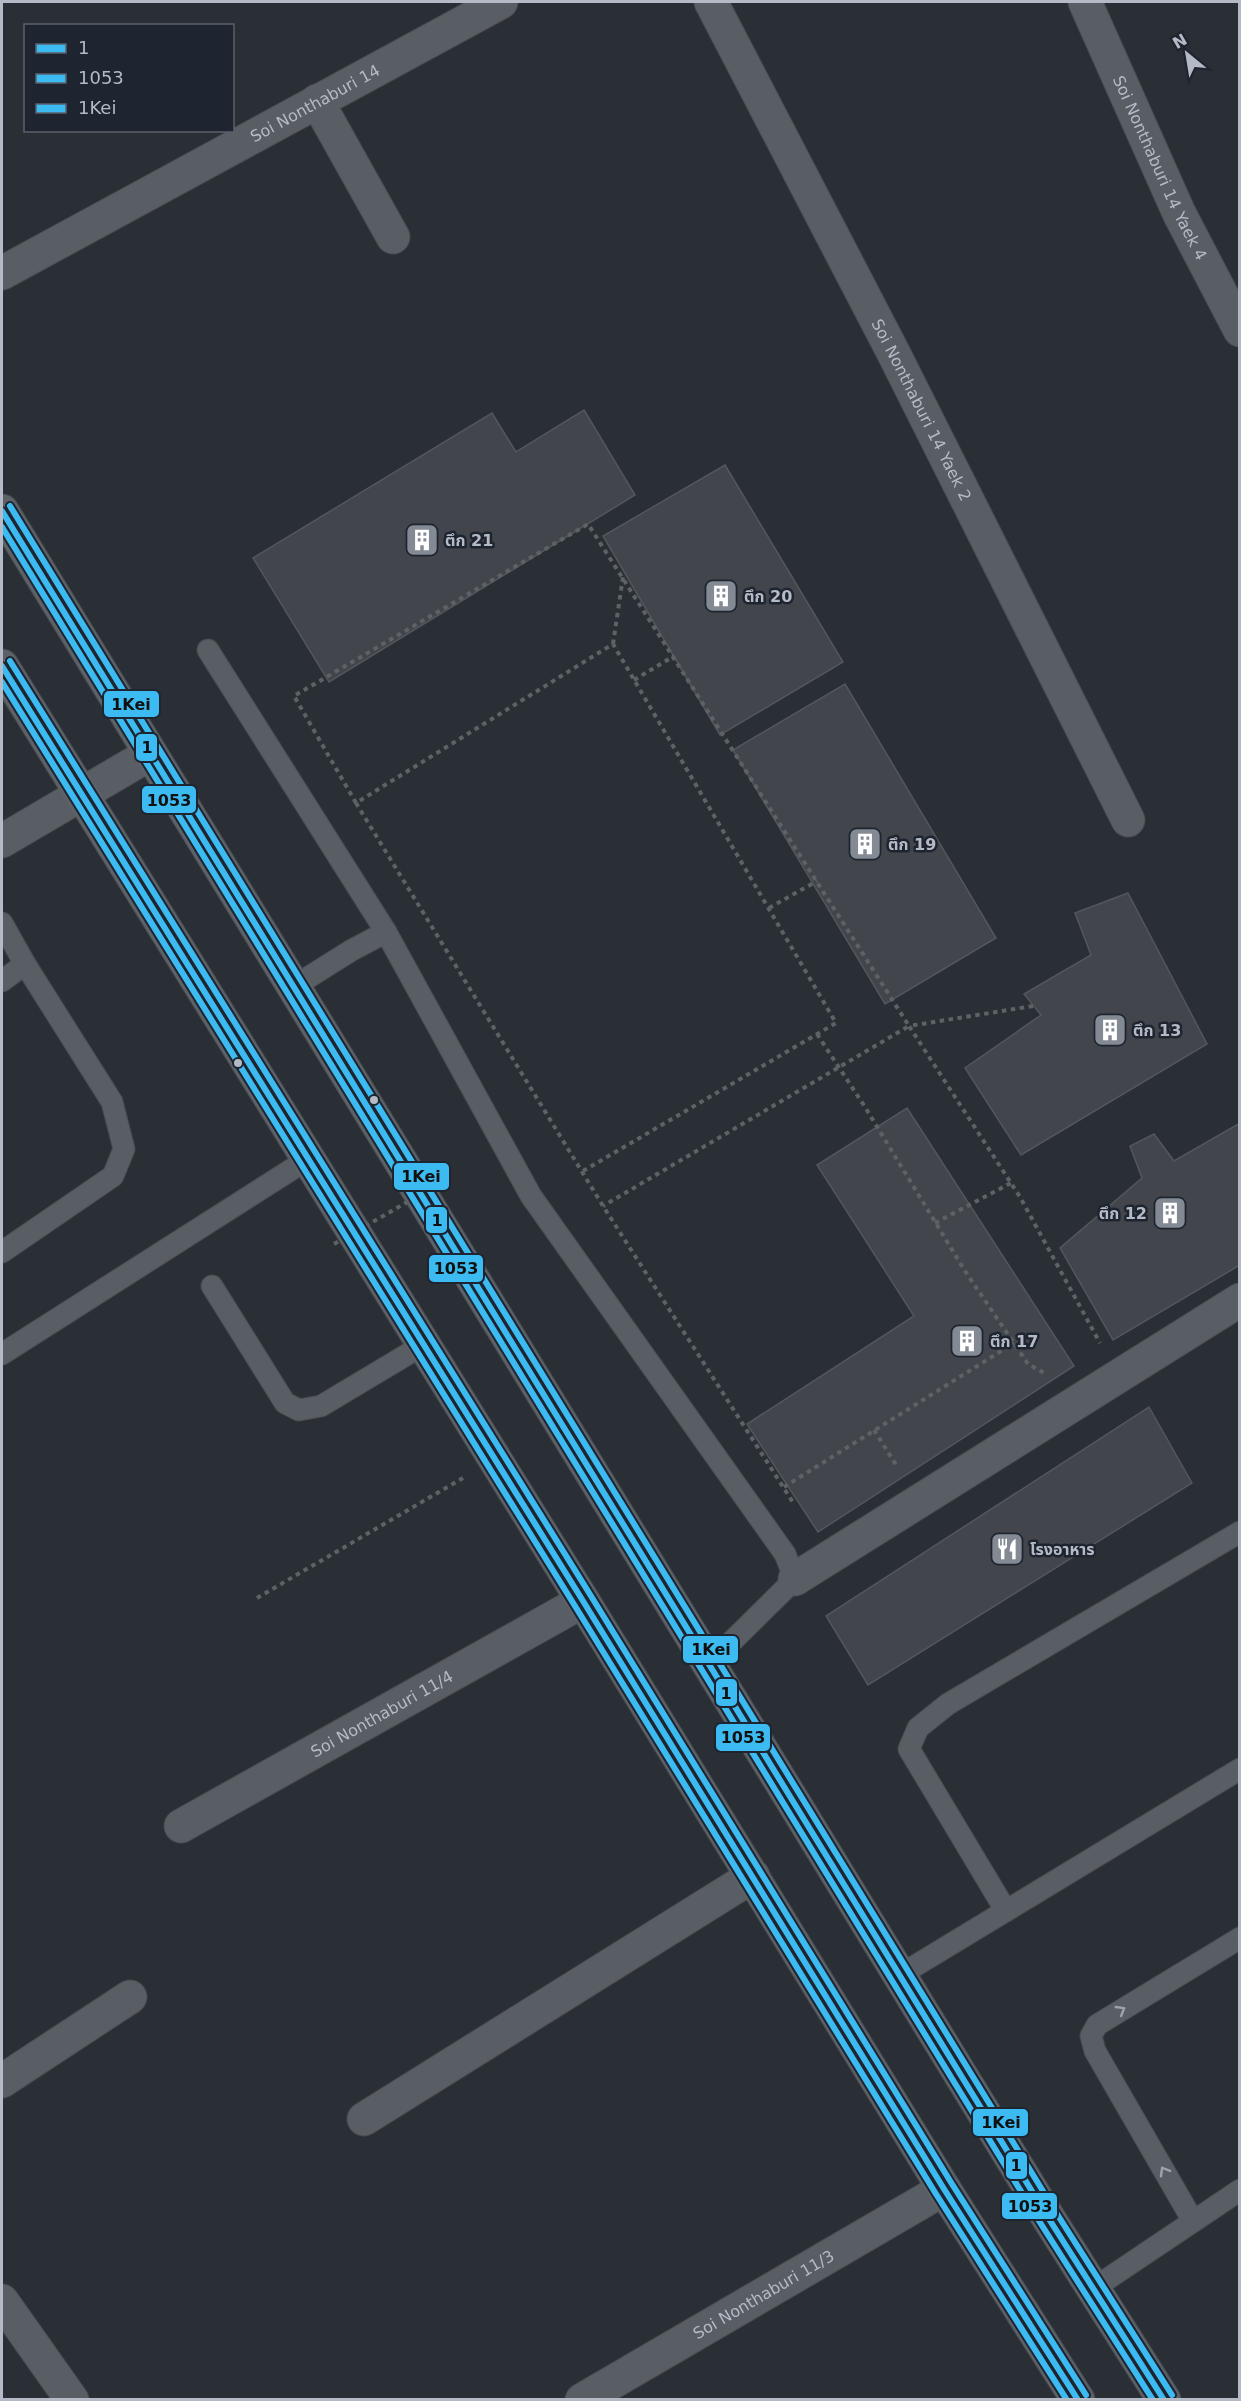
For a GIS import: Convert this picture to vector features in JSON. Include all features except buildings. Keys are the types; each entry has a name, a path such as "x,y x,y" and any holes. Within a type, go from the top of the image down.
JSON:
{"main road":[{"path":"2,511 900,1975 1164,2400"},
{"path":"2,666 583,1601 944,2189 1078,2400"}],"street":[{"name":"Soi Nonthaburi 14","path":"2,273 501,2"},
{"name":"Soi Nonthaburi 14 Yaek 2","path":"711,2 894,354 1128,820"},
{"name":"Soi Nonthaburi 14 Yaek 4","path":"1085,2 1179,213 1239,330"},
{"path":"317,101 393,237"},
{"path":"2,841 150,754"},
{"path":"795,1579 1239,1300"},
{"name":"Soi Nonthaburi 11/4","path":"181,1826 583,1601"},
{"path":"364,2119 753,1876"},
{"path":"2,2081 130,1997"},
{"name":"Soi Nonthaburi 11/3","path":"582,2400 944,2189"},
{"path":"2,2301 72,2400"}],"lane":[{"path":"208,650 407,967 531,1196 785,1554 795,1579 709,1664"},
{"path":"2,923 25,964 112,1102 124,1149 113,1176 2,1252"},
{"path":"293,987 352,950 386,932"},
{"path":"2,981 25,964"},
{"path":"2,1354 308,1159"},
{"path":"212,1286 285,1403 298,1410 321,1406 423,1345"},
{"path":"1006,1911 909,1749 918,1728 948,1704 1239,1532"},
{"path":"900,1975 1239,1769"},
{"path":"1193,2221 1095,2051 1091,2036 1096,2025 1239,1938"},
{"path":"1094,2288 1239,2190"}],"path":[{"path":"796,1508 603,1206 356,803 294,696 588,524 1011,1183 1119,1376"},
{"path":"583,1171 836,1023 613,644 623,577"},
{"path":"356,803 613,644"},
{"path":"634,680 674,656"},
{"path":"770,908 817,881"},
{"path":"603,1206 909,1026 1033,1006"},
{"path":"817,1034 841,1068 935,1223 1028,1364 1048,1375"},
{"path":"935,1223 1011,1183"},
{"path":"334,1244 437,1185"},
{"path":"784,1487 1014,1343"},
{"path":"257,1598 494,1459"}],"transit line":[{"name":"1Kei","path":"10,506 1057,2214 1172,2395"},
{"name":"1","path":"2,511 1049,2219 1164,2400"},
{"name":"1053","path":"2,527 1041,2224 1153,2400"},
{"name":"1Kei","path":"10,661 591,1596 952,2184 1086,2395"},
{"name":"1","path":"2,666 583,1601 944,2189 1078,2400"},
{"name":"1053","path":"2,682 575,1606 936,2194 1067,2400"}],"place":[{"name":"ตึก 21","path":"422,540"},
{"name":"ตึก 20","path":"721,596"},
{"name":"ตึก 19","path":"865,844"},
{"name":"ตึก 13","path":"1110,1030"},
{"name":"ตึก 12","path":"1170,1213"},
{"name":"ตึก 17","path":"967,1341"},
{"name":"โรงอาหาร","path":"1007,1549"}]}
